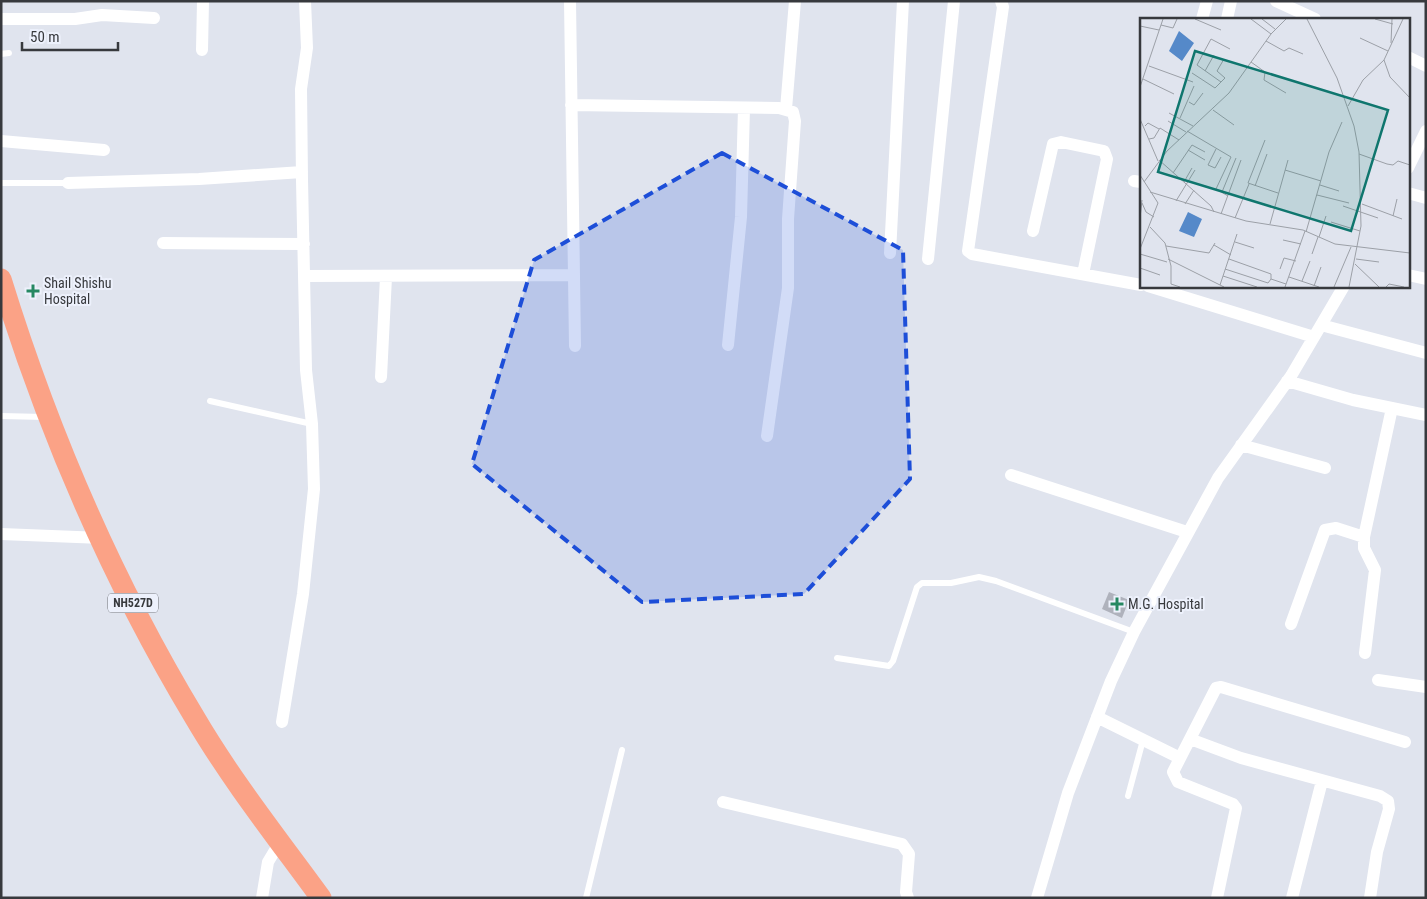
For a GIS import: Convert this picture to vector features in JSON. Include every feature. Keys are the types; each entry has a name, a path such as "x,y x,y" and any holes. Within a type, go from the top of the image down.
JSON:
{"highway":[{"name":"NH527D","path":"1,279 50,418 102,538 152,640 195,719 321,898"}],"street":[{"path":"202,50 203,1"},
{"path":"282,722 303,594 314,489 312,424 306,370 302,172 301,89 308,48 305,1"},
{"path":"570,1 574,346"},
{"path":"786,109 795,1"},
{"path":"890,254 903,1"},
{"path":"928,259 954,1"},
{"path":"1001,1 1003,7 968,251 972,254 1140,285"},
{"path":"1202,18 1207,1"},
{"path":"1227,18 1231,1"},
{"path":"1276,1 1314,18"},
{"path":"1,18 75,19 98,15 154,18"},
{"path":"1410,58 1426,66"},
{"path":"571,105 786,109 793,112 795,121 788,219 788,288 767,436"},
{"path":"728,345 741,217 744,108"},
{"path":"1410,164 1426,132"},
{"path":"1,141 104,150"},
{"path":"1032,231 1053,144 1062,142 1104,151 1107,159 1082,274"},
{"path":"68,183 199,179 302,172"},
{"path":"1410,194 1426,198"},
{"path":"163,243 304,244"},
{"path":"305,276 574,275"},
{"path":"1410,276 1426,280"},
{"path":"381,377 386,277"},
{"path":"1164,288 1188,291 1314,337"},
{"path":"1037,898 1068,793 1110,681 1134,632 1218,478 1287,381 1343,288"},
{"path":"1321,325 1426,353"},
{"path":"1287,381 1426,415"},
{"path":"1365,653 1375,570 1364,548 1364,537 1392,408"},
{"path":"1241,445 1325,468"},
{"path":"1011,475 1188,532"},
{"path":"1291,624 1325,530 1336,528 1364,537"},
{"path":"1,534 102,538"},
{"path":"1378,680 1426,687"},
{"path":"1217,898 1236,808 1233,804 1175,780 1173,772 1215,689 1221,687 1405,742"},
{"path":"1097,717 1180,758"},
{"path":"1190,739 1241,758 1380,796 1388,801 1389,809 1377,852 1370,898"},
{"path":"1292,898 1322,781"},
{"path":"723,802 902,844 910,854 906,892 908,898"},
{"path":"262,898 268,862 280,842"}],"lane":[{"path":"1,54 9,54"},
{"path":"1,183 68,183"},
{"path":"210,401 312,424"},
{"path":"1,416 50,418"},
{"path":"837,658 889,666 893,660 917,587 922,584 951,584 979,577 996,581 1134,632"},
{"path":"1128,796 1142,740"},
{"path":"586,898 622,750"}],"highlighted area":[{"path":"722,153 903,250 910,479 804,594 642,602 472,464 534,260"}],"building":[{"path":"1109,592 1129,600 1122,618 1102,609"}],"place":[{"name":"Shail Shishu Hospital","path":"33,291"},
{"name":"M.G. Hospital","path":"1117,604"}]}
